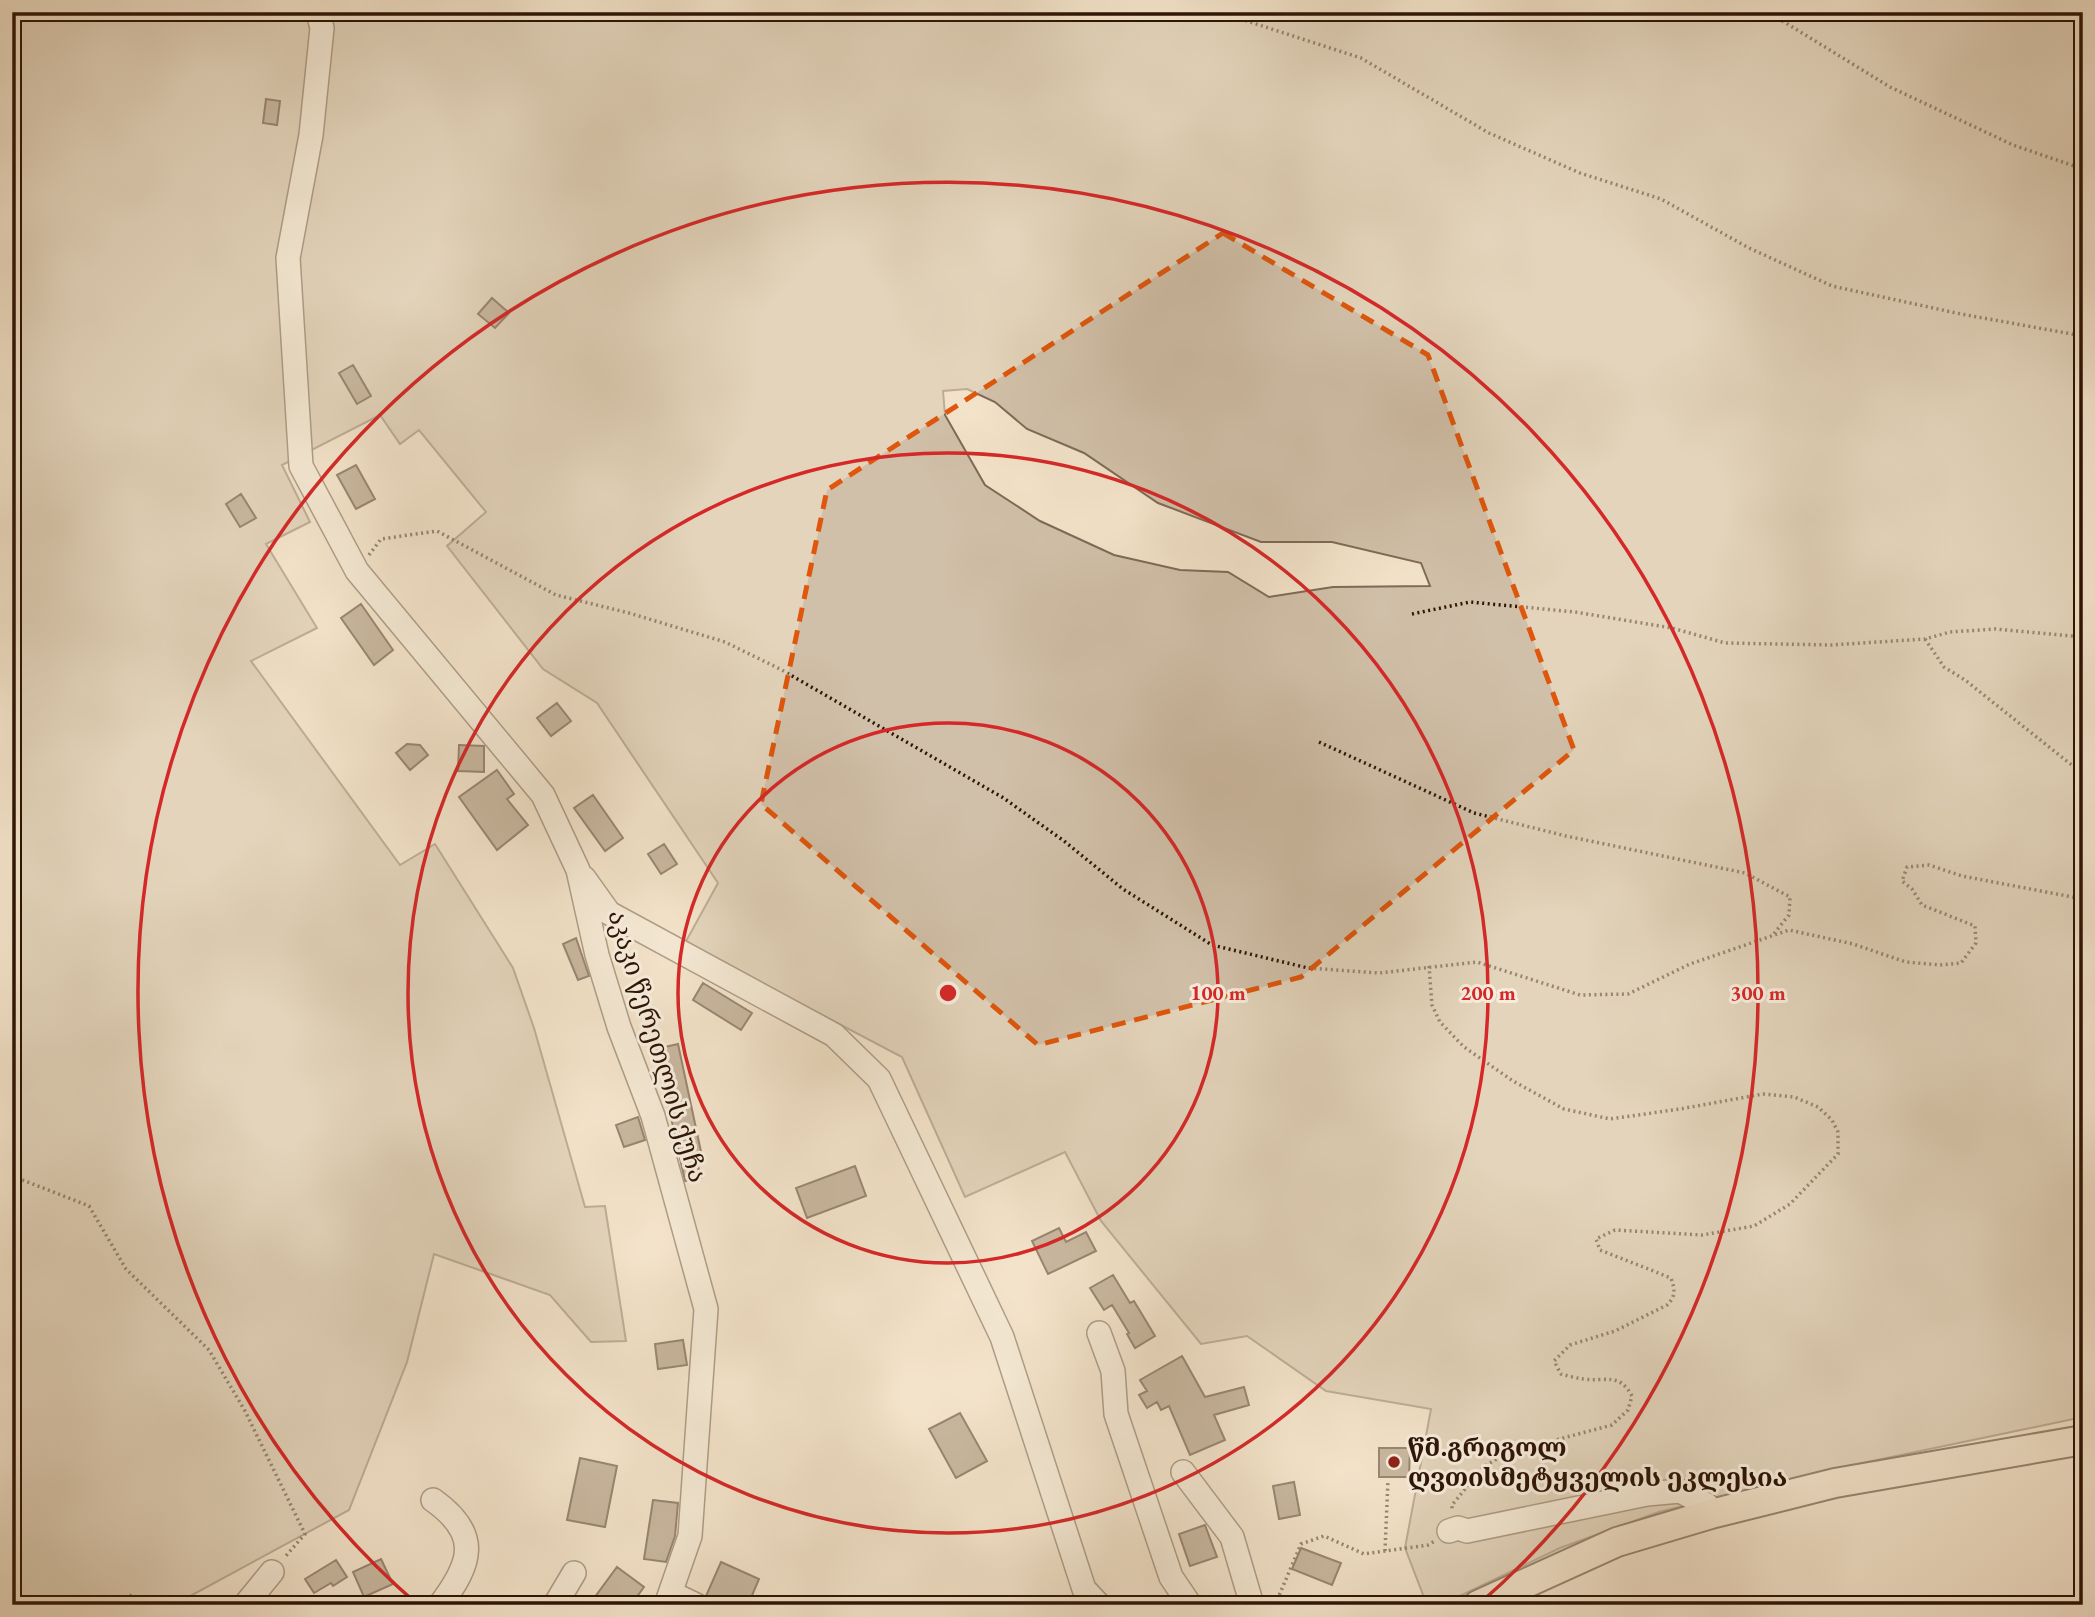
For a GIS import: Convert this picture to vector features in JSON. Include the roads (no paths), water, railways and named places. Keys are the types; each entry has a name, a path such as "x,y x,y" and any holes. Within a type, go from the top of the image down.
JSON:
{"main road":[{"path":"1478,1605 1616,1542 1710,1514 1835,1483 2083,1440"}],"street":[{"name":"აკაკი წერეთლის ქუჩა","path":"318,12 322,28 311,135 288,258 301,466 357,571 543,795 578,870 597,956 619,1027 653,1116 706,1309 690,1536 669,1599"},
{"path":"578,870 609,914 834,1035 879,1079 1002,1337 1084,1589 1099,1605"},
{"path":"1098,1333 1113,1371 1116,1414 1171,1577 1190,1605"},
{"path":"1183,1472 1232,1537 1252,1605"},
{"path":"1454,1529 1467,1531 1647,1494 1680,1491 1707,1505 1710,1514"},
{"path":"433,1500 455,1520 467,1545 466,1560 440,1605"},
{"path":"245,1605 272,1572"},
{"path":"555,1605 574,1573"},
{"path":"669,1599 696,1605"}],"place":[{"name":"წმ.გრიგოლ ღვთისმეტყველის ეკლესია","path":"1394,1462"}]}
